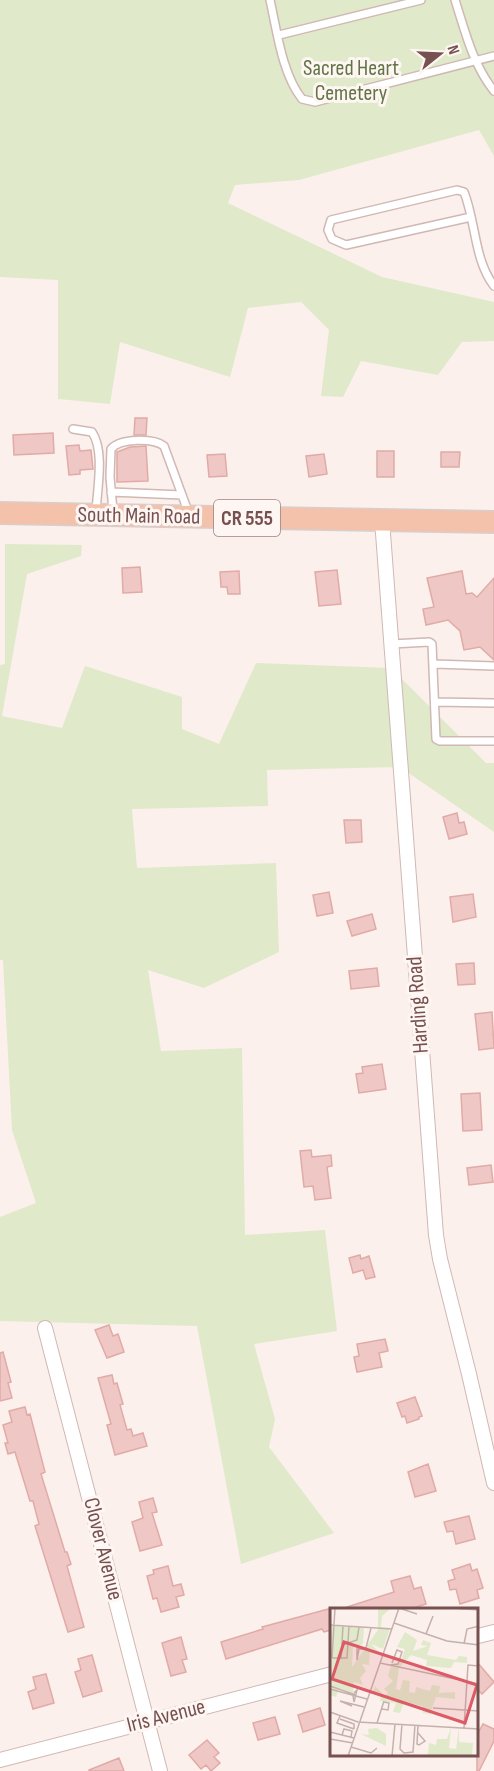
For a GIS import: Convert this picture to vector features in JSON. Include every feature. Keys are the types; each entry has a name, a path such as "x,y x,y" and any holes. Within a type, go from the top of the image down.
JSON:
{"main road":[{"name":"South Main Road","path":"0,513 494,522"}],"street":[{"name":"Harding Road","path":"382,520 436,1235 494,1483"},
{"name":"Clover Avenue","path":"45,1328 160,1771"},
{"path":"479,1636 494,1632"},
{"name":"Iris Avenue","path":"0,1760 330,1675"}],"lane":[{"path":"270,0 294,89 302,99 315,102 494,56"},
{"path":"279,35 421,0"},
{"path":"455,0 475,61 484,79 494,91"},
{"path":"471,217 346,245 332,239 328,230 332,220 457,190 464,192 471,217 486,276 494,286"},
{"path":"73,429 92,432 96,438 100,451 104,515"},
{"path":"104,515 111,492 111,449 121,441 158,442 164,446 189,517"},
{"path":"111,492 182,495"},
{"path":"392,644 429,642 432,644 436,739 440,741 494,741"},
{"path":"434,664 494,666"},
{"path":"435,702 494,703"}],"green space":[{"name":"Sacred Heart Cemetery","path":"0,0 494,0 494,156 479,130 299,180 235,185 228,203 382,277 494,302 494,341 462,342 438,375 361,361 343,397 321,396 329,330 301,302 248,308 230,377 120,342 110,404 58,399 58,280 0,277"},
{"path":"5,544 82,545 81,556 27,574 2,716 62,728 85,666 182,697 182,729 219,744 256,663 391,668 486,763 494,763 494,832 400,767 267,770 268,806 132,809 137,868 276,863 279,952 204,988 148,970 161,1051 242,1048 245,1235 325,1230 337,1331 254,1344 275,1419 269,1447 334,1533 241,1564 197,1326 0,1321 0,1217 36,1203 12,1130 3,960 0,960 0,665 5,664"}],"building":[{"path":"135,418 147,418 146,435 134,435"},
{"path":"53,433 54,453 14,455 13,435"},
{"path":"79,445 80,451 91,450 93,469 80,470 80,474 69,475 66,446"},
{"path":"146,446 148,481 117,482 117,452 130,447"},
{"path":"377,451 394,451 394,477 377,477"},
{"path":"441,452 460,452 459,467 441,467"},
{"path":"225,454 227,476 209,477 207,455"},
{"path":"324,454 327,474 309,477 306,456"},
{"path":"140,567 142,592 123,593 122,568"},
{"path":"337,570 341,604 319,606 315,572"},
{"path":"239,571 240,594 228,594 227,587 221,587 220,572"},
{"path":"462,571 466,594 472,593 477,597 494,578 494,660 480,647 464,650 460,631 448,620 426,625 423,609 434,607 427,578"},
{"path":"457,813 459,823 464,822 467,834 449,839 443,817"},
{"path":"344,820 361,820 362,842 346,843"},
{"path":"329,892 333,913 317,916 313,895"},
{"path":"473,894 476,917 453,922 450,897"},
{"path":"372,914 376,929 352,936 347,921"},
{"path":"474,963 475,984 458,985 456,964"},
{"path":"377,968 379,986 351,989 349,971"},
{"path":"492,1012 494,1048 479,1050 475,1014"},
{"path":"382,1064 386,1089 359,1093 356,1074 363,1073 362,1067"},
{"path":"480,1093 482,1130 463,1131 461,1094"},
{"path":"311,1150 312,1157 331,1155 332,1166 327,1167 331,1198 315,1200 313,1186 304,1187 300,1151"},
{"path":"491,1165 493,1182 469,1185 467,1168"},
{"path":"360,1255 361,1259 369,1256 375,1277 366,1279 363,1270 353,1273 349,1258"},
{"path":"109,1325 113,1336 118,1334 124,1352 107,1358 95,1330"},
{"path":"385,1339 388,1351 379,1353 382,1367 357,1372 354,1357 359,1356 357,1344"},
{"path":"3,1352 11,1382 8,1383 12,1398 0,1401 0,1353"},
{"path":"112,1375 114,1384 117,1383 123,1404 120,1405 127,1430 131,1429 133,1436 143,1433 147,1446 115,1455 107,1425 111,1424 98,1378"},
{"path":"415,1397 422,1416 407,1423 397,1403"},
{"path":"25,1407 27,1415 30,1414 45,1472 41,1474 65,1552 71,1564 67,1566 84,1627 68,1632 35,1526 39,1524 33,1501 30,1501 15,1452 8,1454 5,1443 8,1443 3,1425 12,1422 9,1411"},
{"path":"428,1464 436,1491 415,1497 408,1472"},
{"path":"153,1498 157,1512 152,1513 162,1545 140,1551 132,1522 143,1518 139,1502"},
{"path":"469,1516 475,1539 456,1544 453,1531 447,1532 444,1522"},
{"path":"470,1564 472,1571 477,1569 483,1588 477,1590 479,1598 460,1604 456,1589 450,1590 448,1581 455,1579 452,1570"},
{"path":"168,1566 173,1586 181,1584 184,1595 176,1597 179,1607 161,1612 157,1598 153,1599 147,1576 154,1574 153,1570"},
{"path":"410,1576 414,1589 421,1587 426,1604 413,1608 347,1608 394,1592 391,1581"},
{"path":"330,1609 330,1630 324,1632 322,1629 226,1659 221,1642 263,1629 262,1627"},
{"path":"181,1637 187,1659 182,1660 186,1672 171,1676 162,1643"},
{"path":"92,1655 102,1691 83,1697 75,1672 81,1670 78,1659"},
{"path":"479,1664 494,1682 482,1694 479,1691"},
{"path":"46,1674 54,1703 33,1709 28,1692 36,1689 33,1677"},
{"path":"320,1708 325,1725 303,1732 298,1715"},
{"path":"275,1717 280,1734 258,1740 253,1723"},
{"path":"483,1724 494,1729 494,1741 477,1771 477,1756 479,1756 479,1731"},
{"path":"207,1740 219,1753 214,1757 220,1763 211,1771 206,1765 201,1769 189,1755"},
{"path":"119,1758 124,1771 89,1771 89,1770"}]}
